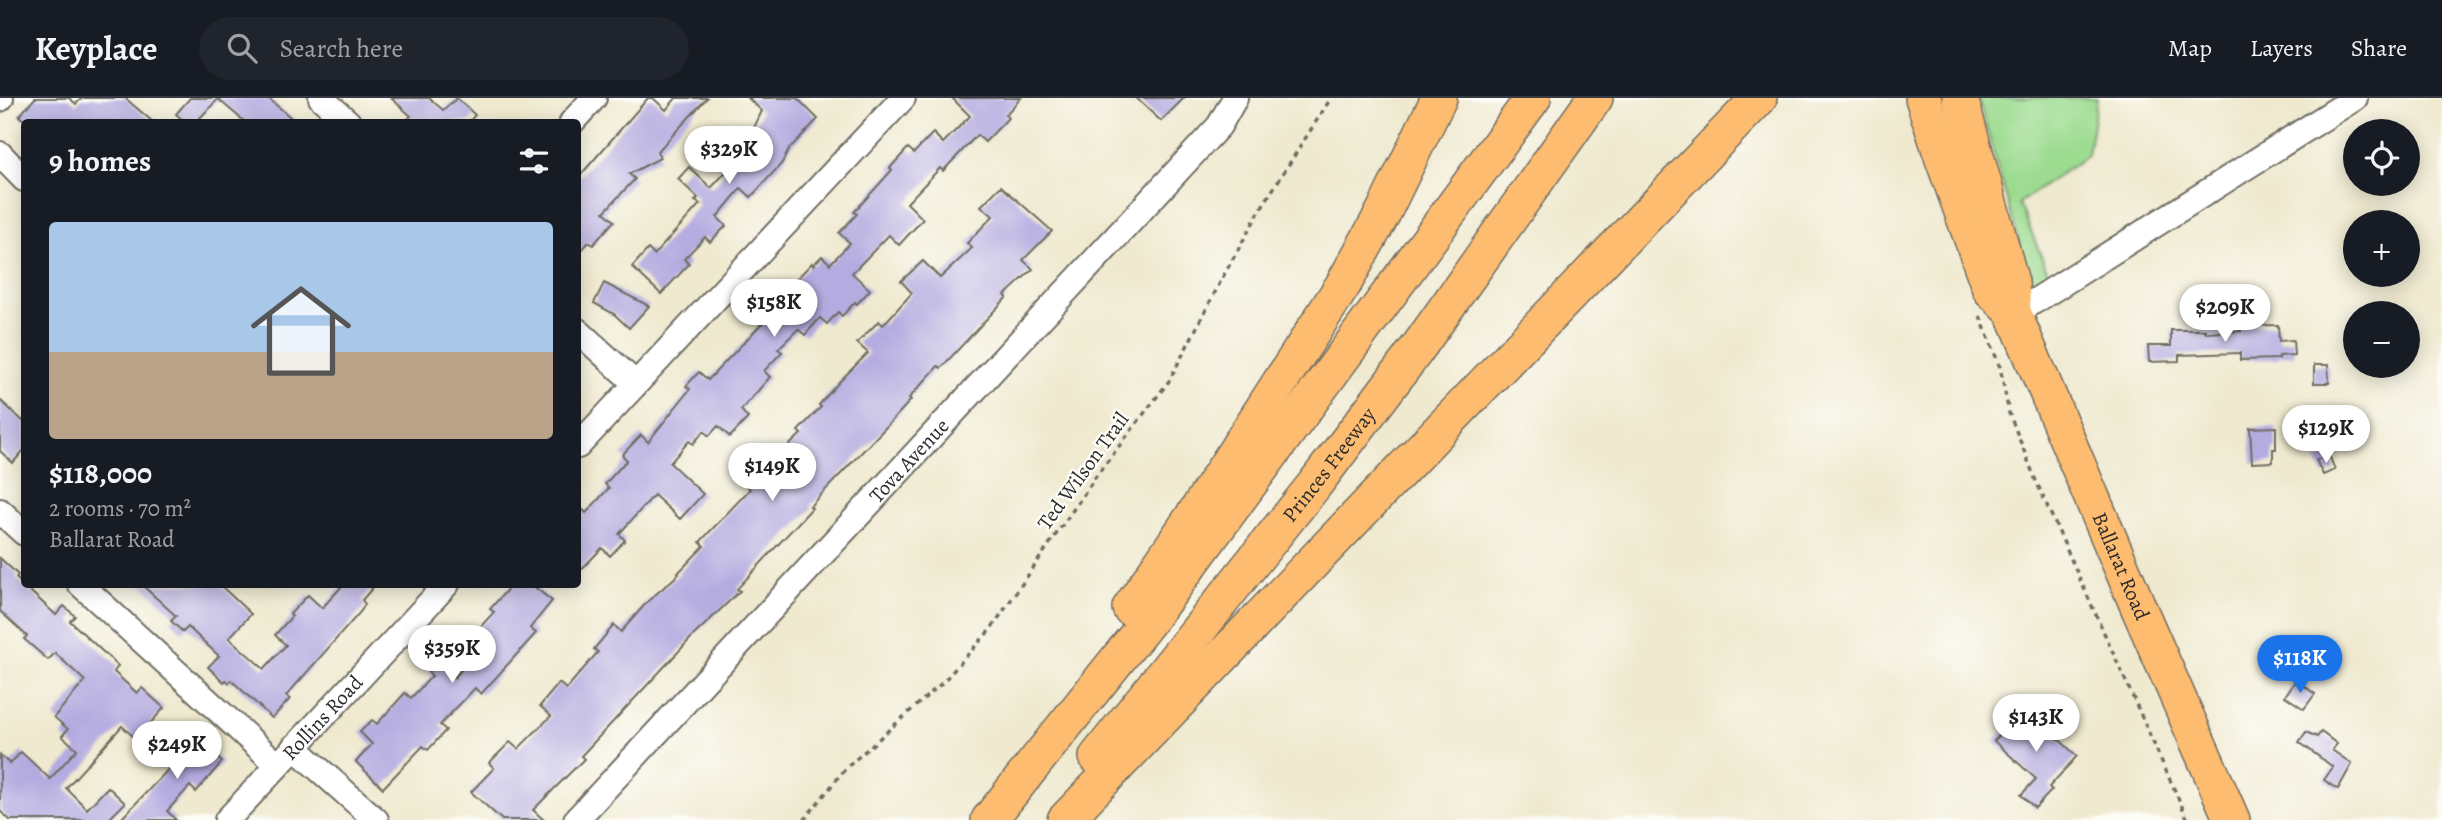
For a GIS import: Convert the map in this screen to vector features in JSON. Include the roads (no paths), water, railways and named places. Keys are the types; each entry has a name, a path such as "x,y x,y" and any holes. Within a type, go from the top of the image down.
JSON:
{"highway":[{"path":"1028,771 1128,611 1198,509 1343,285 1384,211 1439,98"},
{"path":"989,820 1150,620 1533,98"},
{"name":"Princes Freeway","path":"1047,820 1338,453 1491,248 1595,98"},
{"path":"1065,820 1759,98"},
{"name":"Ballarat Road","path":"1960,98 2011,282 2013,312 2134,598 2232,820"},
{"name":"Ballarat Road","path":"1923,103 1990,289 2013,312"}],"street":[{"path":"321,98 345,119"},
{"path":"575,119 594,98"},
{"path":"581,443 903,98"},
{"name":"Tova Avenue","path":"576,820 1219,126 1235,98"},
{"path":"2013,312 2035,301 2355,98"},
{"path":"581,334 636,384"},
{"path":"0,511 21,530"},
{"path":"85,588 286,756 376,820"},
{"name":"Rollins Road","path":"228,820 443,588"}]}
